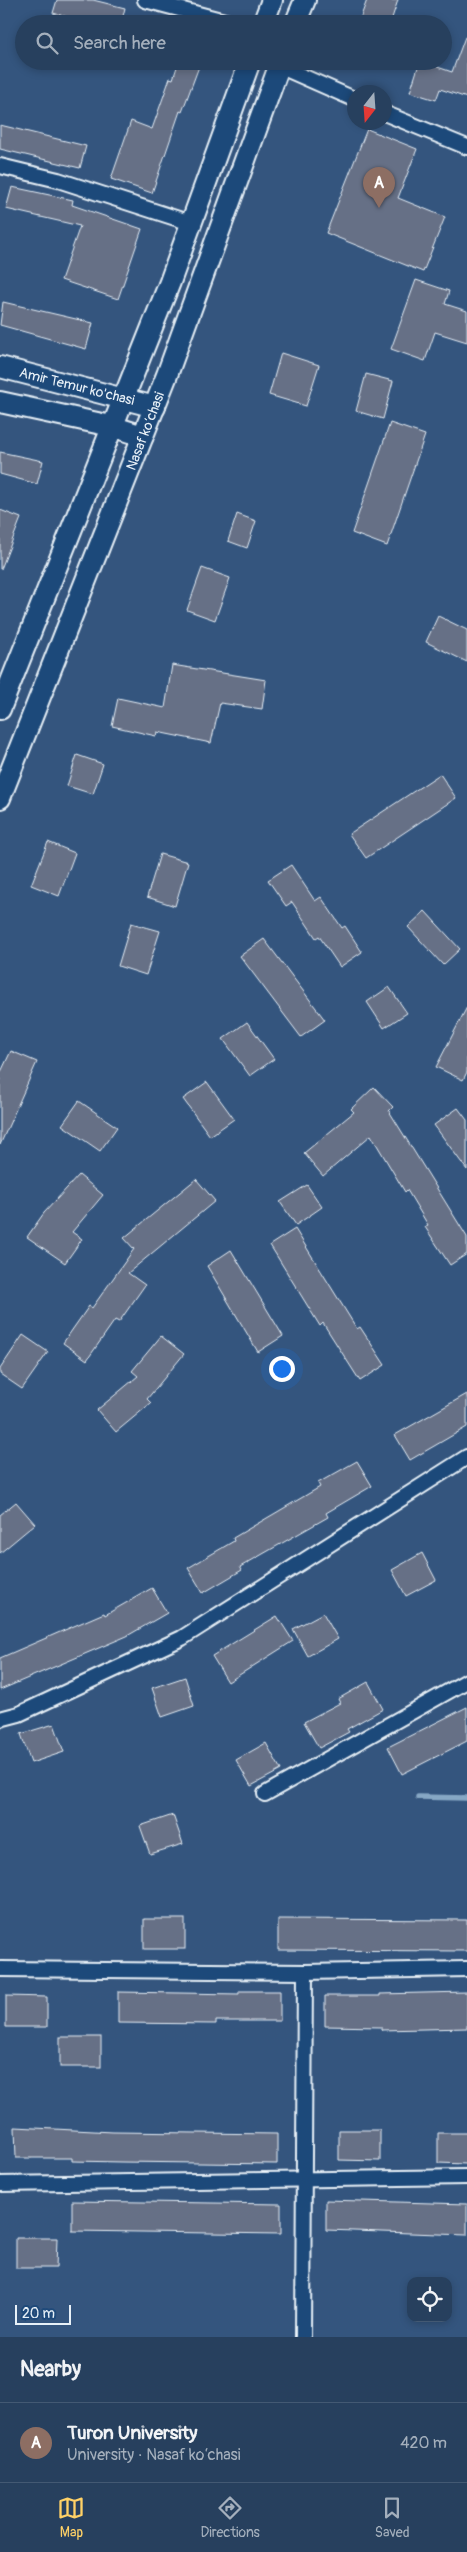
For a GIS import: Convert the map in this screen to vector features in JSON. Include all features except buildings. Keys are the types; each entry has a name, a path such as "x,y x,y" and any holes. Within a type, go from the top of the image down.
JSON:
{"main road":[{"path":"266,15 272,0"},
{"path":"299,15 305,0"},
{"path":"0,709 191,223 247,70"},
{"name":"Nasaf ko‘chasi","path":"0,798 143,436 278,70"},
{"name":"Amir Temur ko'chasi","path":"0,367 123,397 154,407"},
{"path":"0,402 111,426 143,436"}],"street":[{"path":"145,0 202,15"},
{"path":"293,70 347,96"},
{"path":"392,115 467,147"},
{"path":"0,166 58,180 191,223"},
{"path":"0,1719 19,1714 182,1638 467,1457"},
{"path":"265,1794 467,1681"},
{"path":"0,1970 305,1972 467,1969"},
{"path":"303,2337 305,1972"},
{"path":"0,2184 467,2177"}],"waterway":[{"path":"418,1797 467,1798"}],"place":[{"name":"Turon University","path":"379,208"}]}
